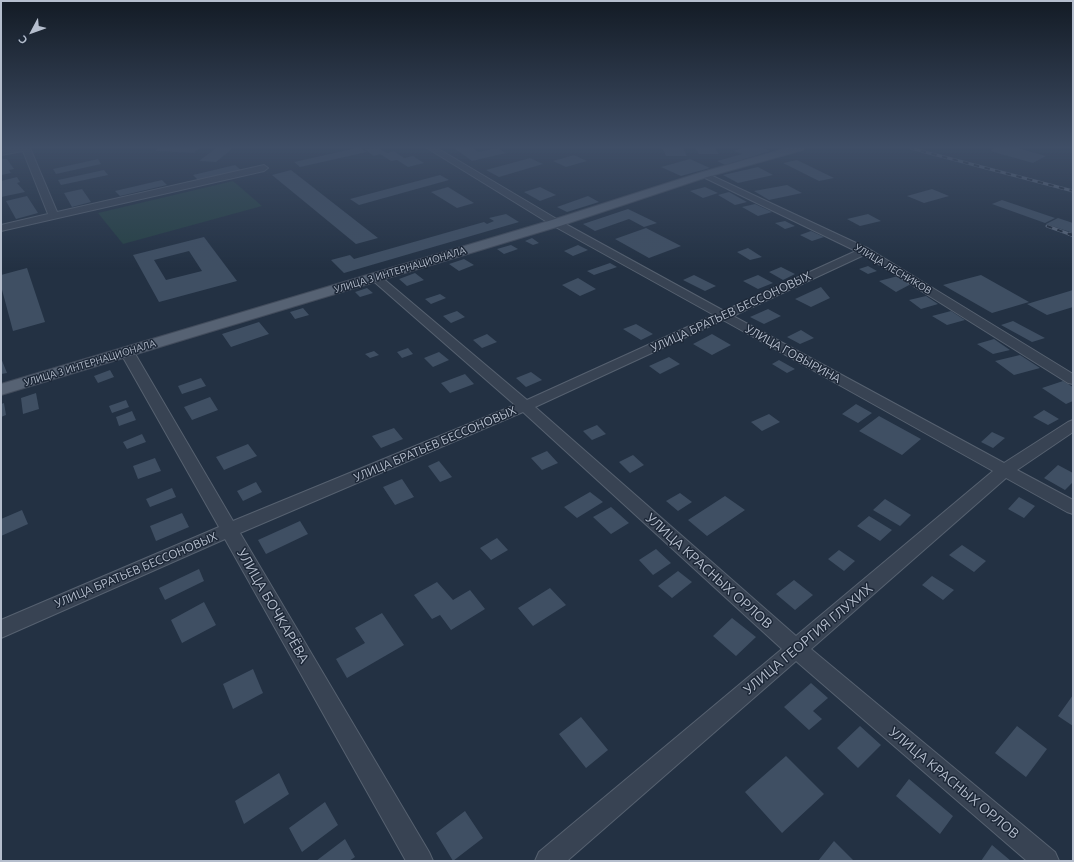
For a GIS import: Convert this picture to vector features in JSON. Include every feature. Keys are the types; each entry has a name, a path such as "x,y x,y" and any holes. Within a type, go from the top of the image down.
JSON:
{"main road":[{"name":"УЛИЦА 3 ИНТЕРНАЦИОНАЛА","path":"1,390 556,222 662,188"}],"street":[{"path":"43,188 54,216"},
{"path":"1,228 176,188"},
{"name":"УЛИЦА ГОВЫРИНА","path":"499,188 556,222 1073,508"},
{"name":"УЛИЦА ЛЕСНИКОВ","path":"731,188 865,251 1073,380"},
{"name":"УЛИЦА БРАТЬЕВ БЕССОНОВЫХ","path":"1,629 229,530 525,406 865,251"},
{"name":"УЛИЦА КРАСНЫХ ОРЛОВ","path":"375,277 525,406 796,650 1046,861"},
{"name":"УЛИЦА БОЧКАРЁВА","path":"127,352 420,861"},
{"name":"УЛИЦА ГЕОРГИЯ ГЛУХИХ","path":"548,861 1004,471 1073,425"}],"green space":[{"path":"203,188 241,188 262,206 123,244 98,213"}],"building":[{"path":"1,188 22,188 25,192 1,197"},
{"path":"127,188 153,188 120,196 115,191"},
{"path":"288,188 314,188 378,238 356,244"},
{"path":"390,188 419,188 359,205 350,199"},
{"path":"444,188 450,188 474,203 457,208 431,192"},
{"path":"536,188 542,188 556,195 540,201 524,192"},
{"path":"708,188 718,193 703,198 690,191"},
{"path":"769,188 793,188 802,193 769,200 754,191"},
{"path":"82,189 91,202 72,207 64,193"},
{"path":"932,189 949,196 924,203 907,196"},
{"path":"729,192 747,202 735,205 718,195"},
{"path":"27,196 38,213 16,219 6,201"},
{"path":"588,196 599,202 567,212 557,207"},
{"path":"1002,200 1055,218 1045,223 992,204"},
{"path":"755,204 772,212 758,216 742,207"},
{"path":"628,209 657,223 644,227 629,219 595,231 583,224"},
{"path":"506,214 519,222 344,273 331,260 350,255 354,259 484,222 487,224 494,221 489,218"},
{"path":"868,214 881,221 860,226 847,219"},
{"path":"1058,218 1073,223 1073,233 1046,224"},
{"path":"785,221 795,226 785,229 775,223"},
{"path":"646,228 681,246 649,258 615,239"},
{"path":"811,231 824,237 812,241 800,235"},
{"path":"204,237 237,281 159,302 133,255","holes":["189,251 202,271 166,280 154,260"]},
{"path":"532,238 539,243 533,245 525,241"},
{"path":"511,245 518,249 504,254 497,249"},
{"path":"578,245 588,250 573,256 564,251"},
{"path":"748,248 762,257 750,260 737,252"},
{"path":"464,259 474,265 459,271 449,264"},
{"path":"610,263 617,267 594,275 587,271"},
{"path":"868,266 877,271 868,274 859,269"},
{"path":"781,267 795,274 783,280 769,272"},
{"path":"27,268 45,322 13,331 1,286 1,275"},
{"path":"415,273 424,280 407,286 399,279"},
{"path":"694,275 716,286 705,291 683,280"},
{"path":"758,275 773,283 758,289 743,281"},
{"path":"981,275 1029,302 992,313 943,285"},
{"path":"898,276 911,284 896,292 879,281"},
{"path":"578,278 596,289 580,296 562,285"},
{"path":"821,287 830,298 811,307 795,299"},
{"path":"367,288 373,293 360,297 355,292"},
{"path":"1073,290 1073,307 1047,315 1027,304"},
{"path":"440,294 446,298 431,304 425,299"},
{"path":"926,296 938,304 921,309 909,300"},
{"path":"303,308 309,315 295,319 290,312"},
{"path":"768,309 781,316 764,324 750,317"},
{"path":"457,311 465,317 451,323 443,316"},
{"path":"951,311 965,320 947,325 932,316"},
{"path":"1013,321 1045,338 1032,342 1001,325"},
{"path":"259,322 269,334 231,347 222,334"},
{"path":"636,324 653,334 641,340 623,329"},
{"path":"801,330 814,338 800,344 787,337"},
{"path":"487,334 497,342 482,348 473,340"},
{"path":"712,334 731,345 712,355 693,344"},
{"path":"994,339 1010,350 993,354 977,344"},
{"path":"408,348 413,354 402,358 397,352"},
{"path":"374,351 379,355 370,358 365,354"},
{"path":"439,352 449,360 433,367 424,358"},
{"path":"1020,355 1040,368 1014,375 995,361"},
{"path":"669,357 680,364 660,374 649,366"},
{"path":"1,358 7,373 1,374"},
{"path":"779,360 795,369 787,373 772,364"},
{"path":"110,370 114,377 98,383 94,376"},
{"path":"531,372 542,380 526,387 516,378"},
{"path":"465,374 474,384 450,393 441,383"},
{"path":"201,378 206,386 182,394 178,386"},
{"path":"1063,381 1073,387 1073,401 1066,404 1042,388"},
{"path":"36,393 39,409 23,414 21,398"},
{"path":"210,397 218,410 192,420 184,407"},
{"path":"126,400 129,407 112,413 109,406"},
{"path":"4,403 6,415 1,417 1,404"},
{"path":"856,404 872,413 858,423 842,414"},
{"path":"1044,410 1059,419 1048,425 1033,417"},
{"path":"132,411 136,420 119,426 116,417"},
{"path":"769,414 780,422 762,431 751,422"},
{"path":"879,416 921,439 902,455 859,431"},
{"path":"597,425 606,434 592,440 583,431"},
{"path":"394,428 403,439 381,448 372,436"},
{"path":"992,432 1005,438 993,448 981,442"},
{"path":"142,434 146,442 127,449 123,442"},
{"path":"248,444 257,456 224,470 216,457"},
{"path":"547,451 558,463 542,470 531,458"},
{"path":"633,455 644,465 630,473 619,462"},
{"path":"155,458 161,471 138,479 133,466"},
{"path":"439,461 452,477 440,482 428,466"},
{"path":"1058,465 1073,473 1073,482 1065,490 1044,478"},
{"path":"402,479 414,497 395,505 383,487"},
{"path":"256,482 262,492 243,501 237,491"},
{"path":"172,488 176,497 150,507 146,499"},
{"path":"590,492 603,502 577,518 564,507"},
{"path":"680,493 692,502 678,511 666,501"},
{"path":"725,496 745,510 707,536 688,520"},
{"path":"1019,497 1035,506 1024,518 1008,509"},
{"path":"885,499 911,515 900,526 873,510"},
{"path":"611,507 629,523 611,534 593,517"},
{"path":"22,510 28,524 1,536 1,519"},
{"path":"182,513 189,527 156,541 150,526"},
{"path":"869,516 892,530 880,541 857,526"},
{"path":"300,521 308,534 266,554 258,540"},
{"path":"497,538 508,550 491,560 480,548"},
{"path":"962,545 986,561 974,572 949,555"},
{"path":"656,549 671,563 653,575 639,560"},
{"path":"839,550 855,561 844,571 828,559"},
{"path":"199,569 204,581 165,600 159,588"},
{"path":"678,571 692,582 672,598 658,586"},
{"path":"932,576 954,590 943,600 922,585"},
{"path":"794,580 813,595 795,610 776,594"},
{"path":"437,582 453,600 470,590 485,609 451,630 440,615 432,619 414,595"},
{"path":"550,588 566,605 533,626 518,608"},
{"path":"204,602 216,625 182,643 171,620"},
{"path":"382,613 404,645 347,678 336,659 365,643 355,628"},
{"path":"732,618 756,637 736,656 713,636"},
{"path":"253,669 263,693 233,709 223,684"},
{"path":"811,683 828,698 813,711 822,719 809,730 784,707"},
{"path":"1073,695 1073,726 1058,716"},
{"path":"581,717 608,750 586,768 559,734"},
{"path":"860,726 881,745 858,768 837,748"},
{"path":"1017,726 1047,749 1026,777 995,753"},
{"path":"786,756 824,794 782,833 745,792"},
{"path":"279,773 289,794 244,824 235,801"},
{"path":"909,779 953,816 940,834 896,796"},
{"path":"325,802 338,825 302,852 289,828"},
{"path":"465,811 483,838 453,861 436,833"},
{"path":"345,839 355,857 349,861 316,861"},
{"path":"834,841 854,861 818,861"},
{"path":"992,845 1011,861 981,861"}],"railway":[{"path":"1062,188 1073,191"},
{"path":"1047,226 1070,234"}]}
